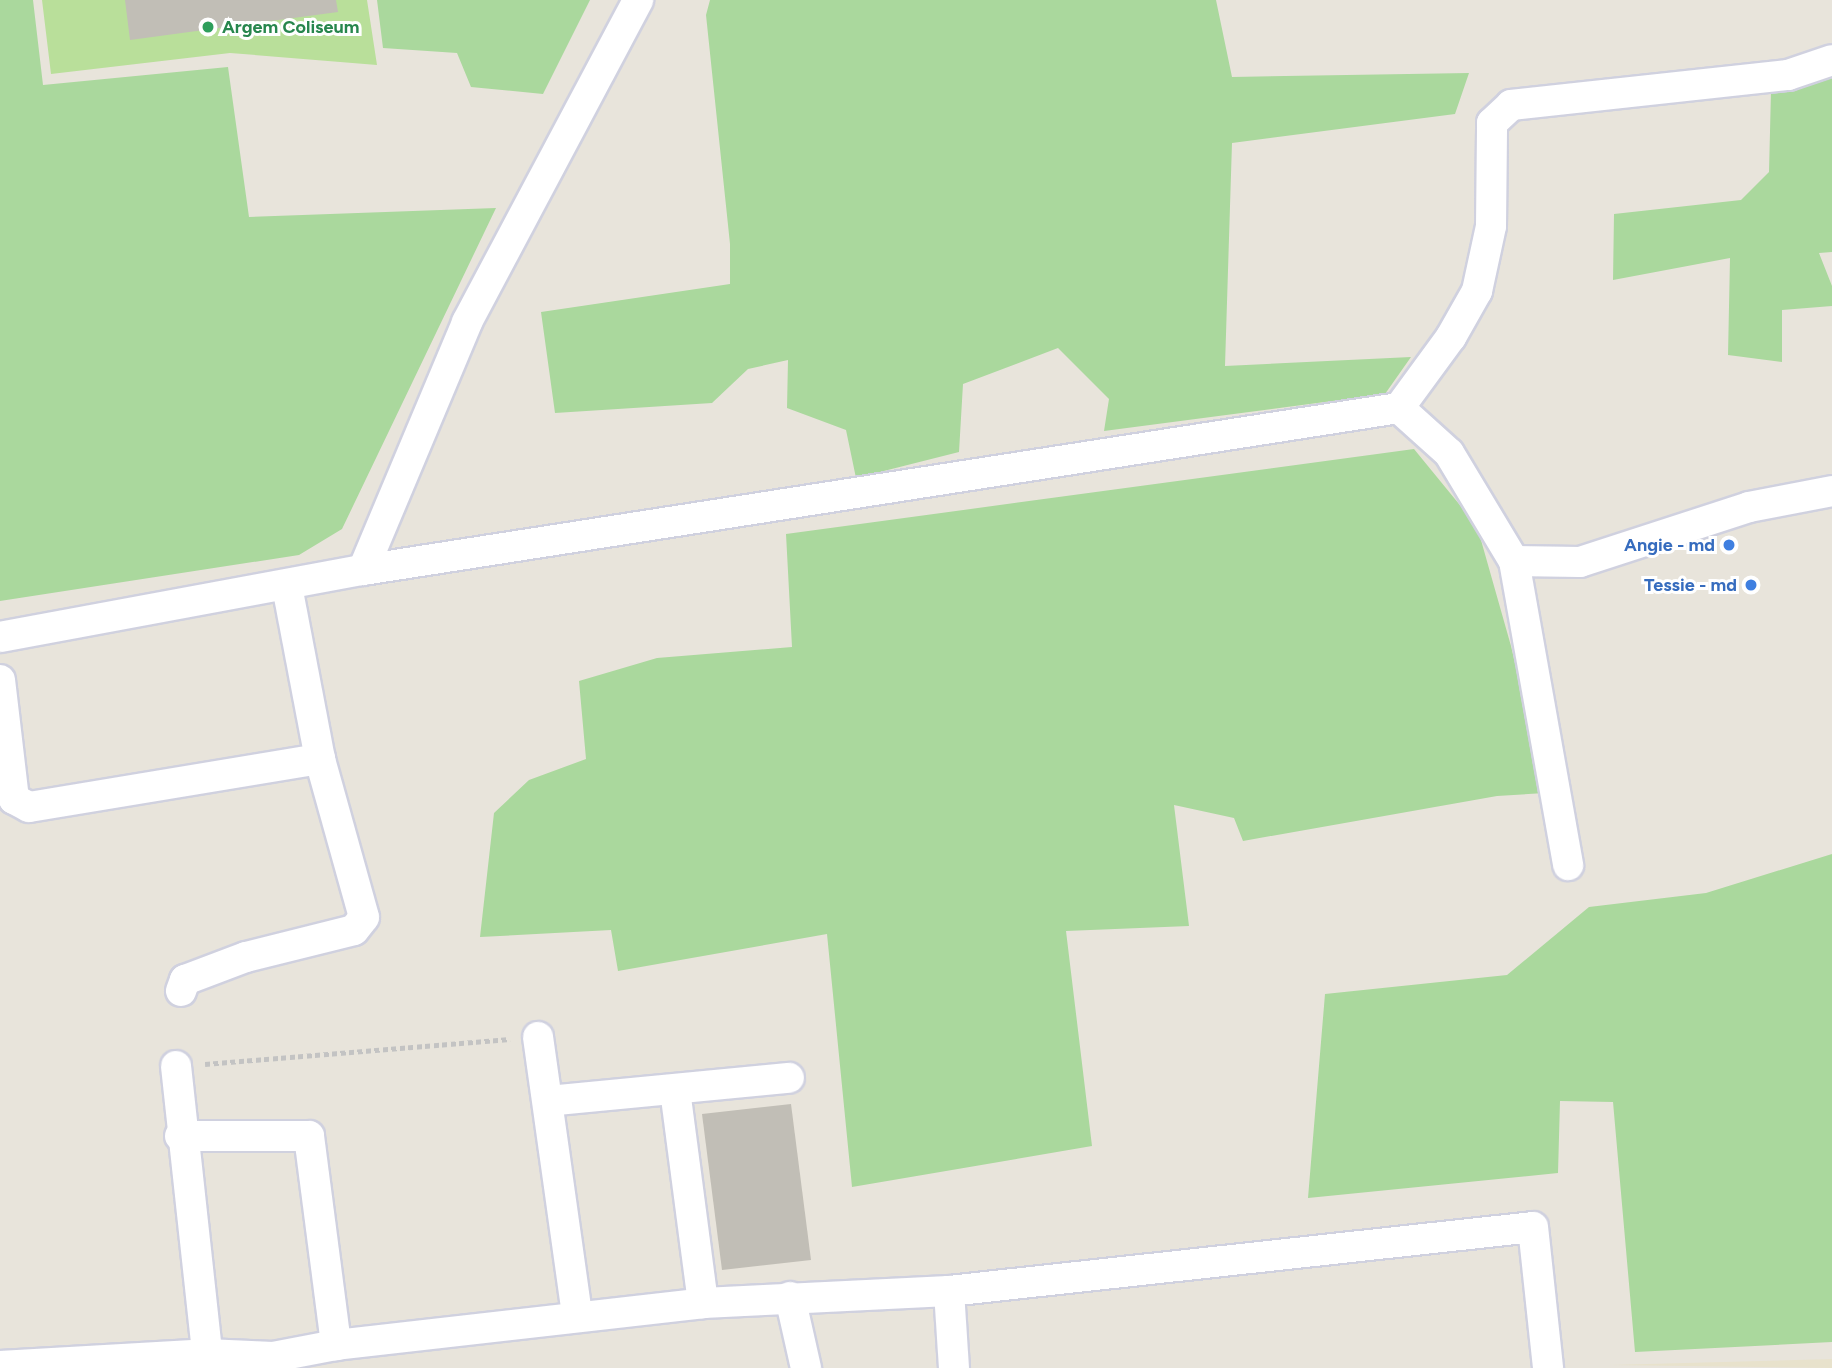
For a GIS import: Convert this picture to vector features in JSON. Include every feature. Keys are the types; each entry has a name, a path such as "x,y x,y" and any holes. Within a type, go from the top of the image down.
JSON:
{"street":[{"path":"363,570 467,322 638,0"},
{"path":"0,637 363,570 1399,408 1451,337 1477,291 1491,226 1492,123 1511,105 1788,75 1832,60"},
{"path":"1399,408 1449,453 1514,561 1568,865"},
{"path":"1514,561 1580,562 1749,507 1832,491"},
{"path":"181,991 185,980 246,957 354,930 364,917 320,759 287,586"},
{"path":"0,680 14,799 29,807 320,759"},
{"path":"538,1037 577,1316"},
{"path":"176,1066 180,1136 207,1361"},
{"path":"548,1101 789,1078"},
{"path":"675,1090 703,1303"},
{"path":"180,1136 309,1136 336,1345"},
{"path":"0,1366 273,1357 336,1345 577,1316 790,1297 949,1291 1533,1227 1548,1368"},
{"path":"949,1291 954,1368"},
{"path":"790,1297 806,1368"}],"path":[{"path":"176,1066 538,1037"}],"shaded area":[{"path":"1832,1359 1832,1368 1609,1365"}],"green space":[{"path":"0,0 33,0 43,85 228,67 249,217 496,208 342,529 299,555 0,601"},
{"name":"Argem Coliseum","path":"42,0 367,0 377,65 230,53 51,74"},
{"path":"377,0 590,0 543,94 471,87 457,53 383,48"},
{"path":"710,0 1216,0 1232,77 1469,73 1455,114 1232,143 1225,366 1411,357 1385,394 1104,431 1109,399 1058,348 963,384 959,452 856,478 846,430 787,408 788,360 748,369 712,403 555,413 541,312 730,284 730,244 706,15"},
{"path":"1832,74 1832,252 1819,253 1832,286 1832,306 1782,310 1782,362 1728,355 1730,258 1613,280 1614,214 1741,200 1769,172 1771,91"},
{"path":"1414,449 1477,526 1511,646 1545,793 1497,796 1243,841 1234,818 1174,805 1189,926 1066,931 1092,1146 852,1187 827,934 618,971 611,930 480,937 494,813 529,780 586,759 579,681 657,658 792,647 786,534"},
{"path":"1832,854 1832,1342 1635,1352 1613,1102 1560,1101 1558,1173 1308,1198 1325,994 1507,975 1589,907 1706,893"}],"building":[{"path":"125,0 336,0 338,12 130,40"},
{"path":"791,1104 811,1260 722,1270 702,1114"}],"place":[{"name":"Argem Coliseum","path":"208,27"},
{"name":"Angie - md","path":"1729,545"},
{"name":"Tessie - md","path":"1751,585"}]}
